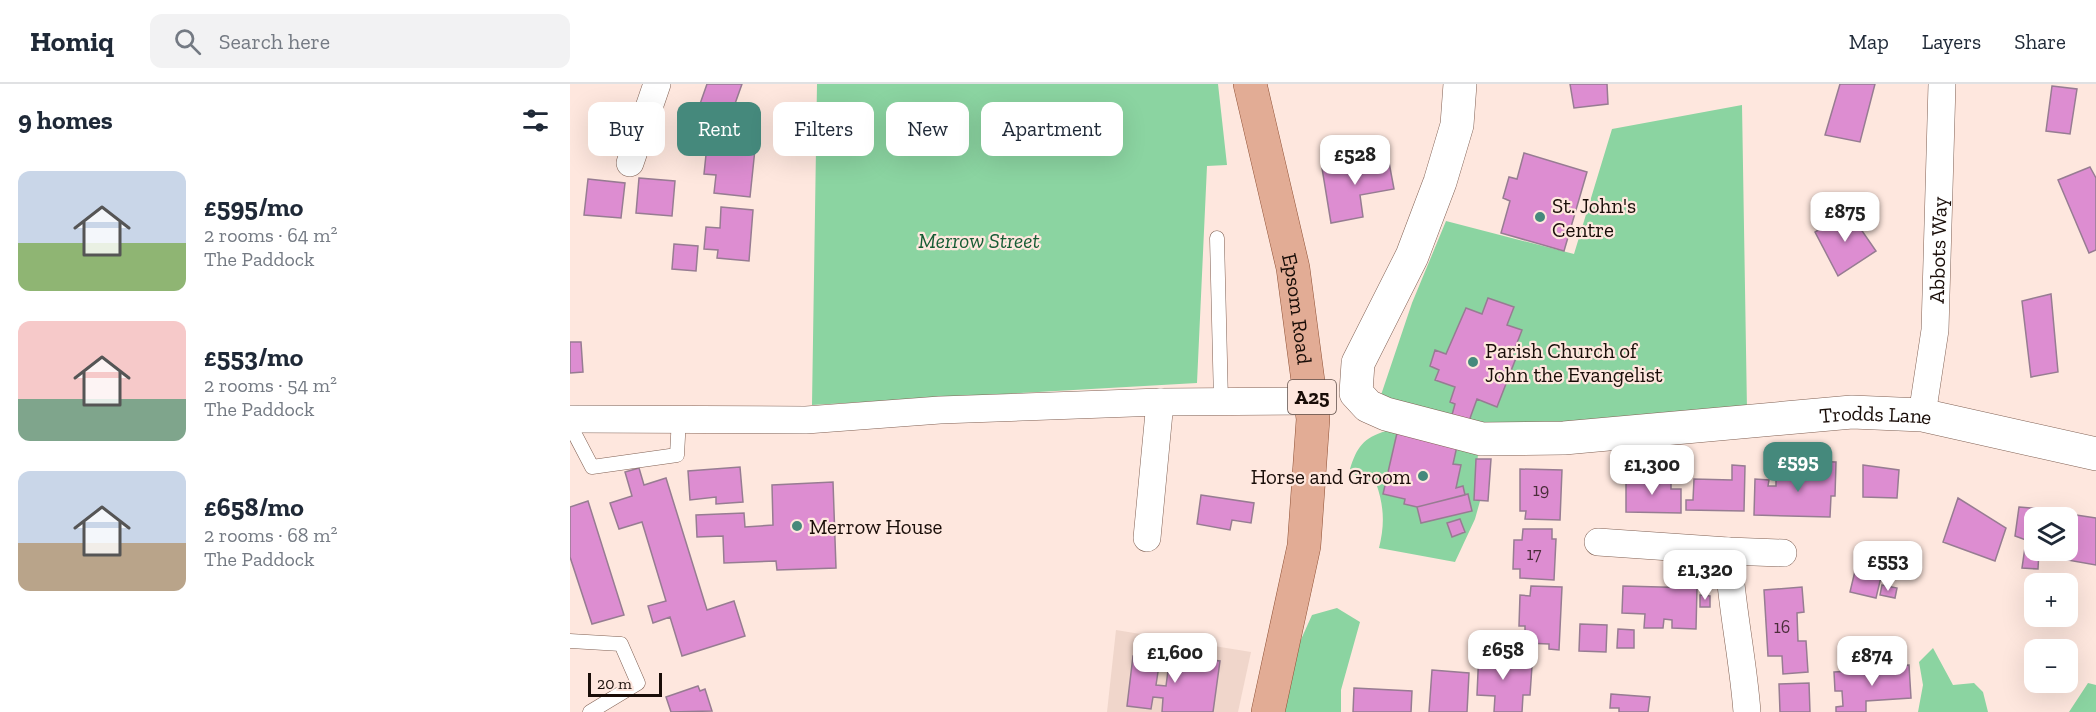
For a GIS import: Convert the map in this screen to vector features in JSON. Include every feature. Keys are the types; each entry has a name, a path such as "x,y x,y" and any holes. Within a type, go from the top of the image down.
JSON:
{"main road":[{"name":"Epsom Road","path":"1250,84 1293,268 1312,401 1304,546 1268,712"}],"street":[{"name":"Trodds Lane","path":"1460,84 1457,125 1440,182 1412,256 1358,363 1356,393 1368,406 1386,414 1482,439 1564,438 1852,412 1923,415 2096,454"},
{"name":"Abbots Way","path":"1923,415 1935,330 1942,84"},
{"path":"630,163 654,91"},
{"path":"570,419 806,420 940,410 1160,402 1312,401"},
{"path":"1147,538 1160,402"},
{"path":"1598,542 1783,553"},
{"path":"1728,550 1731,601 1743,669 1747,712"}],"lane":[{"path":"1217,238 1221,401"},
{"path":"570,425 592,467 677,455 680,418"},
{"path":"570,641 621,644 638,683 590,712"}],"shaded area":[{"path":"1116,630 1251,652 1238,712 1107,712"}],"green space":[{"name":"Merrow Street","path":"817,84 1218,84 1227,165 1207,166 1197,383 812,405 816,156 874,156 874,102 817,102"},
{"path":"1742,105 1747,410 1483,429 1381,395 1412,303 1446,221 1574,254 1612,129"},
{"path":"1386,431 1478,454 1474,500 1480,501 1475,519 1455,562 1379,548 1383,515 1376,483 1358,478 1350,469 1362,444"},
{"path":"1337,608 1360,622 1341,690 1341,712 1285,712 1294,655 1312,615"},
{"path":"1933,648 1953,685 1974,683 1983,692 1988,712 1918,712 1923,685 1919,662"},
{"path":"2088,683 2096,685 2096,712 2069,712"}],"building":[{"path":"707,84 742,84 736,102 701,102"},
{"path":"1570,84 1607,84 1608,104 1574,108"},
{"path":"1840,84 1875,84 1860,142 1825,135"},
{"path":"2052,86 2077,89 2070,134 2046,131"},
{"name":"St. John's Centre","path":"1524,153 1587,172 1564,251 1501,233 1510,201 1503,198 1509,177 1517,179"},
{"path":"706,156 754,156 750,197 714,193 716,175 704,174"},
{"path":"1388,157 1394,189 1360,195 1363,217 1331,223 1322,168"},
{"path":"2090,167 2096,178 2096,250 2089,253 2058,180"},
{"path":"639,178 675,181 672,216 636,213"},
{"path":"588,179 625,183 621,218 584,215"},
{"path":"721,207 753,210 749,261 717,258 718,250 704,249 706,227 720,228"},
{"path":"1849,212 1876,251 1838,276 1815,232"},
{"path":"674,244 698,246 696,271 672,269"},
{"path":"2051,294 2058,372 2031,377 2022,301"},
{"name":"Parish Church of John the Evangelist","path":"1488,298 1514,307 1507,325 1522,330 1512,356 1516,358 1497,407 1477,399 1469,421 1452,415 1455,404 1450,402 1455,387 1435,380 1439,370 1430,366 1435,350 1446,354 1466,308 1482,314"},
{"path":"570,342 581,342 583,372 570,373"},
{"name":"Horse and Groom","path":"1397,433 1457,446 1453,464 1461,465 1456,488 1463,486 1465,495 1417,507 1404,504 1405,499 1383,494"},
{"path":"1476,459 1491,459 1488,501 1474,500"},
{"path":"1803,461 1836,462 1835,496 1831,496 1830,517 1754,515 1755,479 1769,480 1768,486 1776,486 1776,476 1802,477"},
{"path":"1732,465 1745,466 1744,511 1686,510 1686,500 1693,500 1694,479 1732,480"},
{"path":"1863,465 1899,470 1897,498 1863,497"},
{"path":"740,467 743,502 716,504 716,497 690,500 688,471"},
{"path":"639,468 644,485 666,478 707,610 734,601 745,636 682,656 670,617 653,623 648,606 666,601 642,522 619,529 610,503 632,496 625,472"},
{"path":"1520,469 1562,470 1560,520 1525,519 1526,511 1520,511"},
{"path":"1626,477 1671,478 1671,489 1681,489 1681,513 1626,512"},
{"name":"Merrow House","path":"833,482 836,568 777,570 776,561 724,563 723,536 697,537 696,515 744,513 745,527 773,525 772,485"},
{"path":"1468,494 1472,511 1421,523 1417,507"},
{"path":"1201,495 1254,503 1251,523 1232,520 1230,530 1197,524"},
{"path":"1958,498 2006,528 1995,561 1943,542"},
{"path":"588,501 624,615 592,624 570,557 570,507"},
{"path":"2019,507 2024,507 2024,539 2015,536"},
{"path":"2078,515 2096,518 2096,565 2073,561 2078,561"},
{"path":"1460,519 1465,532 1452,537 1447,523"},
{"path":"1523,529 1552,529 1552,539 1556,539 1554,580 1520,578 1520,569 1513,569 1514,540 1522,540"},
{"path":"2024,554 2024,561 2038,561 2038,569 2022,568"},
{"path":"1855,571 1881,577 1876,598 1850,592"},
{"path":"1882,585 1897,588 1895,598 1880,595"},
{"path":"1531,586 1562,587 1559,650 1549,649 1549,644 1525,643 1525,626 1519,626 1520,595 1530,596"},
{"path":"1623,586 1697,588 1696,629 1672,628 1672,620 1664,619 1663,628 1644,628 1645,614 1622,613"},
{"path":"1802,587 1804,612 1797,613 1798,641 1806,641 1808,672 1783,674 1782,656 1768,656 1764,590"},
{"path":"1700,595 1710,596 1710,607 1700,607"},
{"path":"1580,624 1607,625 1606,652 1579,651"},
{"path":"1618,629 1634,630 1634,648 1617,648"},
{"path":"1479,650 1505,651 1504,665 1532,666 1530,695 1523,695 1522,712 1494,712 1495,696 1477,695"},
{"path":"1170,655 1220,661 1213,712 1162,712 1163,698 1153,697 1151,709 1127,706 1133,656 1160,659 1156,685 1166,686"},
{"path":"1909,665 1911,698 1866,701 1866,712 1836,712 1836,707 1843,706 1842,691 1835,691 1834,672 1889,669 1889,666"},
{"path":"1432,670 1469,673 1467,712 1429,712"},
{"path":"1809,683 1810,712 1780,712 1779,684"},
{"path":"698,686 700,691 705,689 712,711 671,712 666,697"},
{"path":"1354,688 1412,691 1411,712 1353,712"},
{"path":"1611,694 1650,697 1648,712 1619,712 1619,708 1610,708"}],"place":[{"name":"St. John's Centre","path":"1540,217"},
{"name":"Parish Church of John the Evangelist","path":"1473,362"},
{"name":"Horse and Groom","path":"1423,476"},
{"name":"Merrow House","path":"797,526"}]}
